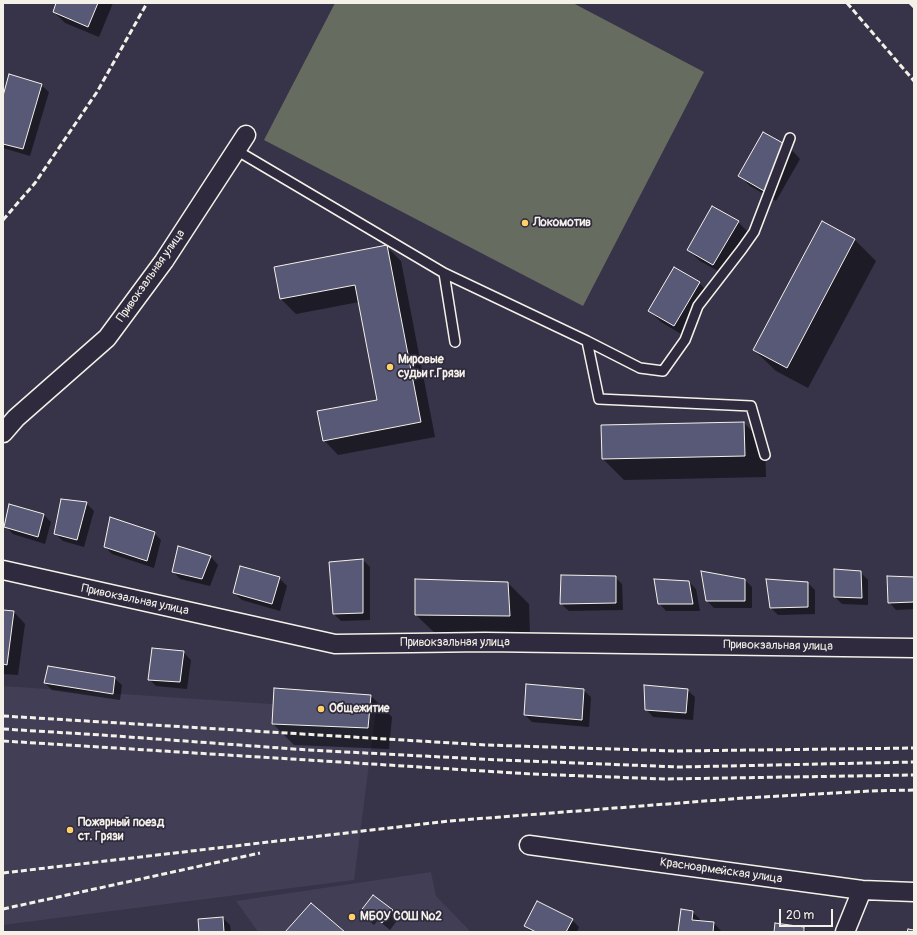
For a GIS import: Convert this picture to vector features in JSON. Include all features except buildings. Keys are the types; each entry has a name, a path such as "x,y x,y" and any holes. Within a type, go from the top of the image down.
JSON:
{"street":[{"name":"Привокзальная улица","path":"3,433 16,418 107,338 164,261 241,143"},
{"name":"Привокзальная улица","path":"3,570 335,644 485,642 914,648"},
{"name":"Красноармейская улица","path":"528,846 862,890 914,892"},
{"path":"845,932 862,890"}],"lane":[{"path":"241,143 444,273 640,368 663,371 685,340 698,306 742,250 754,232 790,138"},
{"path":"444,273 455,342"},
{"path":"587,341 598,399 750,406 765,455"}],"shaded area":[{"path":"3,686 376,711 354,880 3,925"},
{"name":"МБОУ СОШ №2","path":"431,872 436,896 471,932 258,932 236,901"}],"green space":[{"name":"Локомотив","path":"335,3 573,3 704,72 583,306 264,140"}],"railway":[{"path":"3,220 35,183 97,92 147,3"},
{"path":"847,3 914,81"},
{"path":"910,3 914,7"},
{"path":"3,716 486,745 676,751 914,748"},
{"path":"3,729 308,750 500,760 680,767 914,762"},
{"path":"3,741 532,774 665,779 914,775"},
{"path":"3,873 449,821 744,798 914,790"},
{"path":"3,909 260,853"}],"place":[{"name":"Локомотив","path":"525,223"},
{"name":"Мировые судьи г.Грязи","path":"390,367"},
{"name":"Общежитие","path":"321,709"},
{"name":"Пожарный поезд ст. Грязи","path":"70,830"},
{"name":"МБОУ СОШ №2","path":"352,917"}]}
